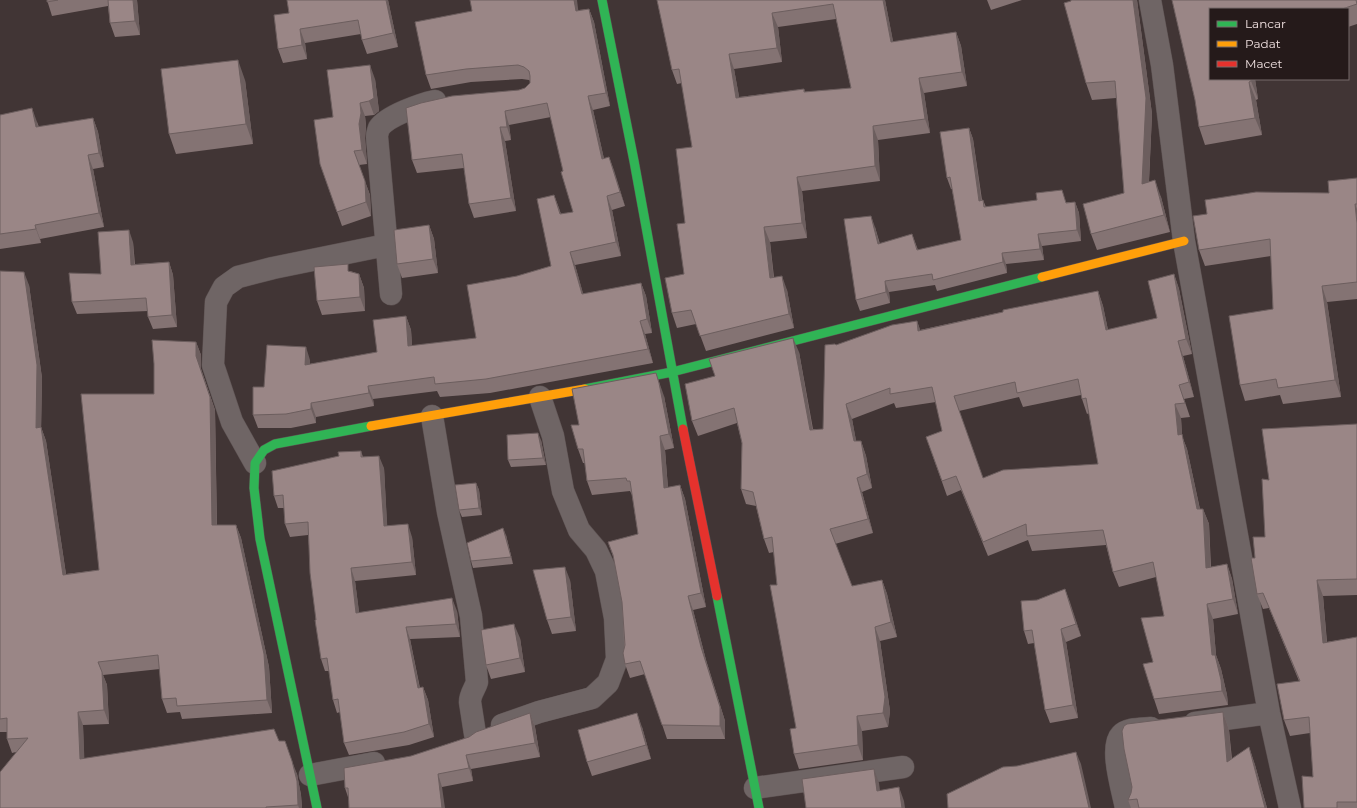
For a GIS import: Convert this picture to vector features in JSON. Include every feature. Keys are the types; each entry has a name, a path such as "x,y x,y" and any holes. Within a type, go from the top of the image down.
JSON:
{"street":[{"path":"602,0 634,161 672,372 757,798 903,766"},
{"path":"1150,0 1162,65 1184,242 1269,714 1290,808"},
{"path":"391,294 377,137 379,128 405,111 432,101 451,97"},
{"path":"255,463 264,450 275,444 313,436 540,398 672,372 1184,242"},
{"path":"317,808 260,539 254,488 255,463 232,422 213,365 216,302 224,287 238,277 273,268 386,245"},
{"path":"455,742 470,738 475,734 540,712 592,698 608,683 617,659 615,618 606,571 596,550 579,530 563,491 553,436 540,398"},
{"path":"432,416 448,512 471,616 478,675 476,688 472,694 470,702 475,734"},
{"path":"1126,808 1116,754 1117,743 1121,735 1130,730 1269,714"},
{"path":"310,775 396,759"}],"building":[{"path":"47,0 58,0 47,2"},
{"path":"108,0 133,0 135,21 110,23"},
{"path":"287,0 386,0 393,33 362,40 358,20 300,29 302,45 278,49 274,15 289,13"},
{"path":"470,0 574,0 576,11 589,9 606,93 588,96 602,159 609,157 620,192 607,196 616,242 570,252 582,294 641,283 647,319 640,321 648,349 486,379 435,384 434,377 368,386 369,393 311,403 311,409 286,414 253,415 253,387 264,387 267,345 306,347 305,365 377,352 373,320 406,316 408,346 476,338 467,285 517,276 551,266 537,199 554,195 560,214 573,212 561,172 563,171 547,103 505,111 507,127 500,127 511,198 469,204 462,154 412,160 406,108 452,96 519,90 525,88 530,83 529,71 518,65 466,69 426,75 415,22 472,11"},
{"path":"657,0 883,0 891,42 956,32 962,72 919,78 925,119 873,126 875,166 797,177 802,223 764,227 770,278 782,276 789,314 700,336 691,310 672,313 665,278 684,274 677,224 685,223 676,149 692,147 679,69 672,70","holes":["833,4 851,88 804,92 804,89 736,98 729,54 777,48 772,13"]},
{"path":"1071,0 1133,0 1146,98 1142,184 1155,180 1164,215 1091,234 1083,204 1124,193 1115,81 1086,83 1064,3"},
{"path":"1172,0 1356,0 1357,4 1345,8 1209,8 1209,80 1251,80 1249,82 1255,118 1199,127 1195,100"},
{"path":"238,60 246,124 169,134 161,69"},
{"path":"370,65 374,98 360,103 361,113 359,124 362,150 354,151 365,181 366,202 337,212 320,164 314,120 333,117 327,70"},
{"path":"32,108 36,127 93,118 99,153 88,155 99,213 35,225 36,229 0,234 0,115"},
{"path":"969,128 979,201 983,200 984,207 1037,200 1036,193 1062,190 1066,203 1075,202 1077,230 1038,234 1040,249 1002,253 1003,262 933,280 932,274 885,281 886,292 856,300 844,219 871,216 878,244 912,234 917,250 961,240 950,177 947,178 940,132"},
{"path":"1357,178 1357,204 1355,204 1357,223 1357,282 1322,286 1335,380 1278,388 1276,379 1240,385 1229,316 1273,309 1270,239 1199,250 1193,216 1207,214 1205,200 1256,192 1329,193 1328,181"},
{"path":"429,225 433,259 397,264 394,230"},
{"path":"129,230 131,265 169,262 172,315 148,317 146,298 72,302 69,273 101,274 98,232"},
{"path":"348,264 348,271 359,274 360,297 317,301 314,267"},
{"path":"0,271 24,272 37,365 36,428 41,427 63,575 99,570 81,394 154,394 152,340 196,342 196,356 210,397 212,525 236,525 264,654 267,700 177,706 176,698 162,699 158,655 98,662 102,672 104,710 78,712 80,759 274,729 279,741 285,741 292,761 297,781 298,805 266,808 0,808 0,772 28,738 7,739 7,718 0,719"},
{"path":"1174,274 1186,339 1178,341 1189,382 1179,385 1185,403 1175,404 1178,435 1182,434 1197,509 1203,509 1206,568 1227,564 1233,599 1207,604 1212,655 1215,655 1222,691 1154,699 1143,664 1153,662 1141,618 1164,616 1153,562 1113,572 1103,530 1027,536 1026,524 983,542 956,476 942,481 926,437 942,431 932,387 890,394 890,388 846,404 854,441 861,441 867,474 857,478 868,519 830,529 852,586 882,580 891,622 875,627 885,697 883,713 857,716 858,745 794,754 790,729 796,728 770,585 777,585 772,537 764,539 753,492 741,489 742,443 734,408 692,421 685,384 715,376 709,359 793,338 810,430 823,429 825,345 836,345 892,325 917,321 918,331 1003,312 1003,310 1098,291 1106,330 1157,318 1148,281","holes":["1078,379 1082,399 1086,398 1098,464 1003,470 983,478 954,396 1015,382 1017,393"]},
{"path":"656,373 669,434 660,436 664,488 680,485 701,593 688,596 701,647 720,707 720,726 662,725 640,661 625,664 623,653 625,645 622,602 613,555 608,542 638,534 630,481 627,481 626,478 587,481 583,449 578,449 571,425 579,425 572,389"},
{"path":"1357,424 1357,579 1317,580 1323,643 1357,637 1357,802 1337,802 1337,808 1304,808 1302,776 1313,777 1309,717 1284,720 1277,684 1300,681 1263,593 1257,594 1251,558 1255,558 1253,537 1265,537 1262,479 1269,480 1262,429"},
{"path":"538,433 543,458 508,460 507,435"},
{"path":"361,451 361,457 379,456 384,526 408,524 412,562 351,568 356,613 452,598 456,624 406,627 418,688 423,687 429,724 404,732 344,743 338,699 333,700 327,658 321,659 310,573 308,522 285,524 283,495 274,496 272,471 339,456 338,452"},
{"path":"476,483 479,508 459,510 455,485"},
{"path":"503,528 511,557 471,561 467,543"},
{"path":"565,567 571,617 547,620 533,570"},
{"path":"1065,589 1076,624 1061,629 1073,705 1045,710 1032,630 1024,631 1021,601 1037,600"},
{"path":"514,624 520,658 486,665 481,630"},
{"path":"1223,712 1227,762 1249,747 1265,808 1139,808 1137,799 1128,800 1132,787 1124,749 1122,731 1124,726 1127,724"},
{"path":"530,713 535,743 466,755 469,768 438,774 442,808 349,808 348,788 345,788 344,768 411,756 469,737 476,732"},
{"path":"637,713 646,745 587,762 578,730"},
{"path":"1076,752 1089,808 948,808 947,794 1003,767 1017,766"},
{"path":"874,769 877,791 899,787 902,808 806,808 802,779"}],"traffic: fast":[{"path":"602,0 634,161 683,429"},
{"path":"585,389 672,372 1042,277"},
{"path":"317,808 260,539 254,488 255,463 264,450 275,444 371,426"},
{"path":"717,596 759,808"}],"traffic: slow":[{"path":"1042,277 1184,241"},
{"path":"371,426 585,389"}],"traffic: jam":[{"path":"683,429 717,596"}]}
